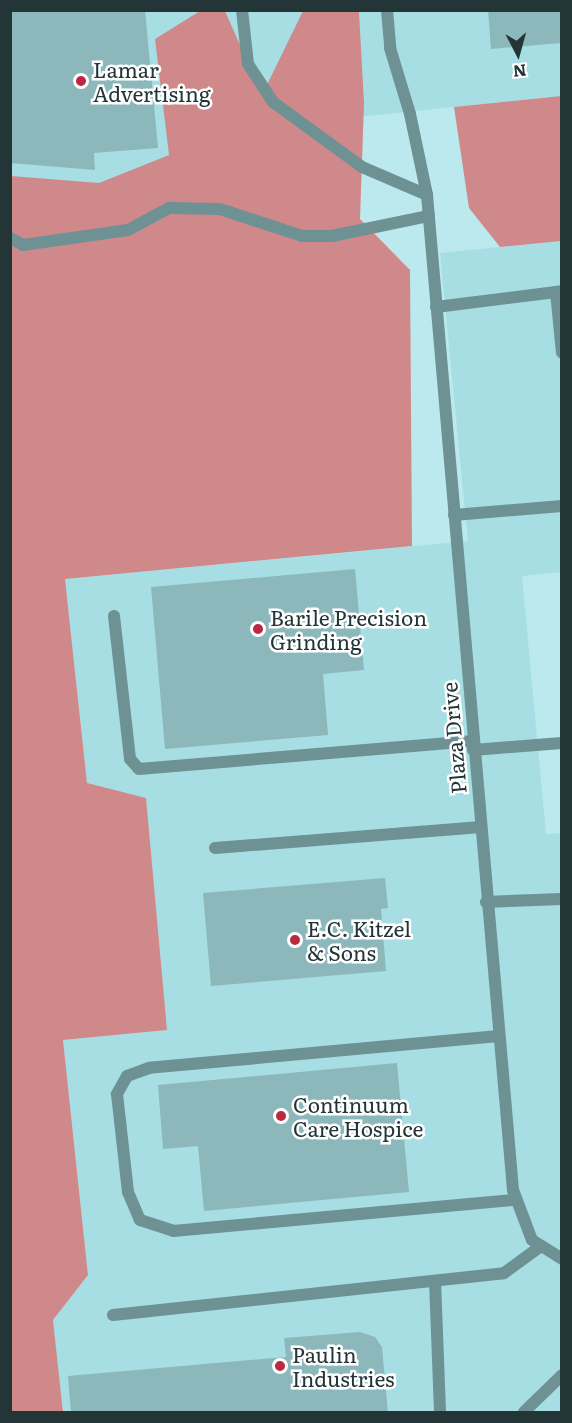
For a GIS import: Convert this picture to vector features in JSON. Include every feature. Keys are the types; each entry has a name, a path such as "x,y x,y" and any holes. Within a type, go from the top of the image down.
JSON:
{"street":[{"path":"242,10 248,64 273,102 362,167 427,195"},
{"name":"Plaza Drive","path":"387,10 390,48 410,114 427,195 486,902 516,1200 532,1240 561,1259"},
{"path":"10,238 23,245 128,230 169,208 220,209 302,236 332,236 429,216"},
{"path":"436,307 559,292 561,353"},
{"path":"454,515 561,506"},
{"path":"114,616 130,759 138,770 473,745 561,743"},
{"path":"215,848 481,827"},
{"path":"486,902 561,899"},
{"path":"499,1036 149,1068 127,1076 117,1094 128,1192 140,1220 173,1231 516,1200"},
{"path":"113,1315 504,1273 541,1246"},
{"path":"435,1281 440,1413"},
{"path":"524,1413 561,1375"}],"shaded area":[{"path":"11,11 561,11 561,96 270,126 11,297"},
{"path":"200,11 225,11 262,95 303,11 359,12 364,103 360,219 410,270 412,546 65,579 87,783 146,798 167,1030 63,1040 88,1275 53,1320 63,1412 11,1412 11,176 99,183 169,155 155,39"},
{"path":"561,96 561,241 500,247 469,208 454,107"},
{"path":"561,241 561,572 522,576 546,834 562,833 561,1412 63,1412 53,1320 88,1275 63,1040 167,1030 87,783 65,579 468,541 440,253"}],"building":[{"name":"Lamar Advertising","path":"10,10 145,10 158,148 94,153 95,170 10,163"},
{"path":"488,10 561,10 561,43 491,49"},
{"name":"Barile Precision Grinding","path":"355,569 364,670 323,674 328,735 165,749 151,587"},
{"name":"E.C. Kitzel & Sons","path":"385,878 388,908 381,909 386,971 211,986 203,893"},
{"name":"Continuum Care Hospice","path":"397,1063 409,1192 204,1211 198,1146 163,1149 158,1085"},
{"name":"Paulin Industries","path":"360,1332 375,1337 382,1347 388,1413 71,1413 68,1376 286,1357 284,1338"}],"place":[{"name":"Lamar Advertising","path":"81,81"},
{"name":"Barile Precision Grinding","path":"258,629"},
{"name":"E.C. Kitzel & Sons","path":"295,940"},
{"name":"Continuum Care Hospice","path":"281,1116"},
{"name":"Paulin Industries","path":"280,1366"}]}
